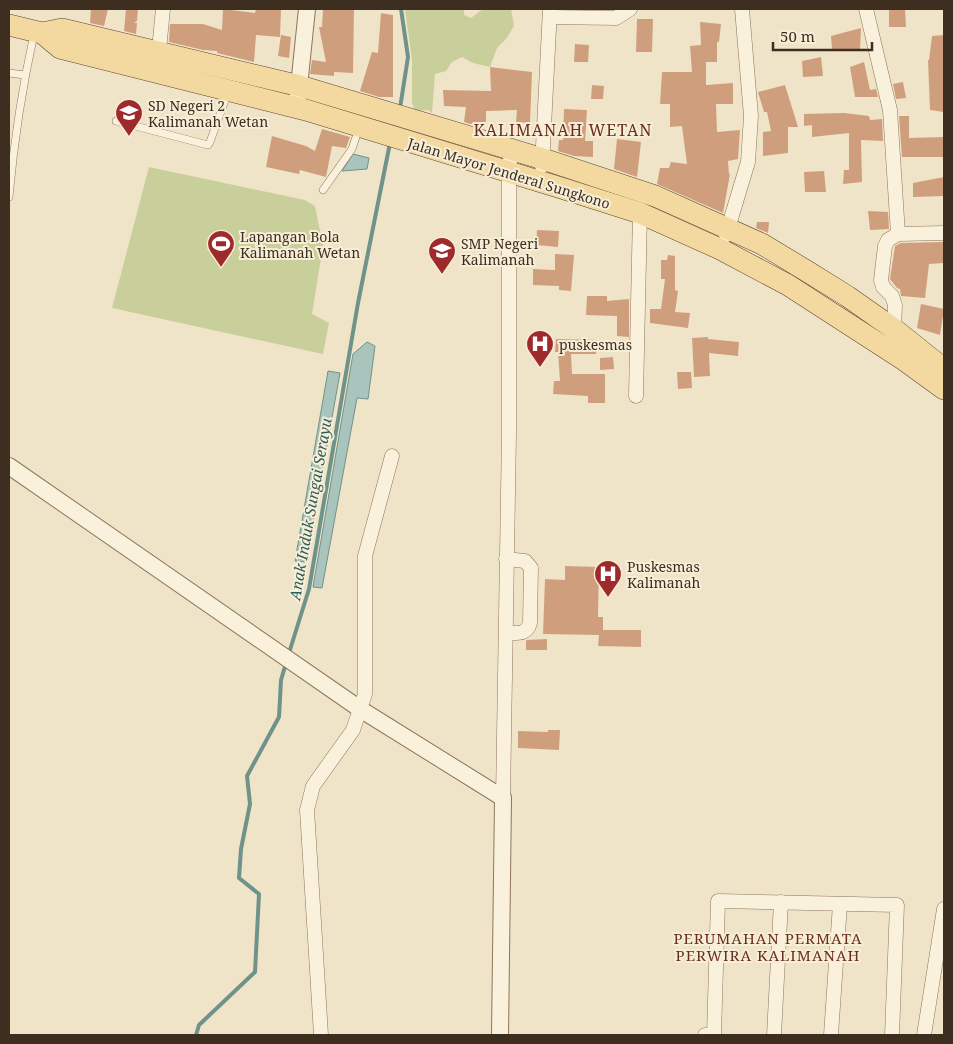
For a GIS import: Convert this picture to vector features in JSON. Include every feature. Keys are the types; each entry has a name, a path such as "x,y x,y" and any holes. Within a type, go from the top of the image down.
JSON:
{"main road":[{"name":"Jalan Mayor Jenderal Sungkono","path":"9,25 38,32 62,29 229,89 368,128 724,239"},
{"name":"Jalan Mayor Jenderal Sungkono","path":"158,62 300,86 543,159 655,196 724,239 788,285 888,337 944,369"},
{"name":"Jalan Mayor Jenderal Sungkono","path":"888,337 944,389"}],"street":[{"path":"158,62 163,9"},
{"path":"295,107 300,86 307,9"},
{"path":"541,182 550,13 616,18 630,9"},
{"path":"724,239 748,162 751,116 742,9"},
{"path":"866,9 890,110 898,234"},
{"path":"500,1035 509,433 511,150"},
{"path":"636,396 640,213"},
{"path":"888,337 894,300 883,287 881,280 885,246 888,240 898,234 944,233"},
{"path":"321,1035 307,810 313,786 353,730 365,694 365,556 392,456"},
{"path":"9,466 360,708 503,798"},
{"path":"506,559 525,560 531,568 529,629 524,633 506,633"},
{"path":"705,1035 714,1035 718,901 897,905 892,1035"},
{"path":"774,1035 781,902"},
{"path":"831,1035 840,904"},
{"path":"924,1035 944,909"}],"lane":[{"path":"9,196 11,153 25,75 38,32"},
{"path":"9,72 25,75"},
{"path":"116,121 208,145 229,89"},
{"path":"323,190 368,128"}],"green space":[{"path":"405,9 464,9 464,15 471,18 483,9 511,9 514,26 506,39 497,48 490,67 473,63 462,57 452,62 446,71 435,74 432,113 428,110 415,111 412,103 412,60"},
{"name":"Lapangan Bola Kalimanah Wetan","path":"149,167 305,200 315,206 323,246 312,314 329,323 323,354 112,308"}],"water":[{"path":"353,154 369,158 367,169 342,171"},
{"path":"367,342 375,346 368,399 357,398 322,588 313,587 353,354"},
{"path":"328,371 340,373 306,562 295,561"}],"building":[{"path":"91,9 108,9 104,26 90,23"},
{"path":"126,9 138,9 137,21 134,23 137,23 136,34 124,31"},
{"path":"223,9 255,13 256,9 281,9 280,37 256,35 254,62 217,53 217,51 203,50 169,42 170,24 203,24 222,30"},
{"path":"323,9 354,9 353,73 334,72 334,76 310,74 312,60 326,62 319,27 322,27"},
{"path":"889,9 905,9 906,27 889,27"},
{"path":"381,13 393,15 393,97 379,97 360,91 372,52 378,53"},
{"path":"637,19 653,19 652,52 636,52"},
{"path":"700,22 721,24 719,42 717,42 717,62 706,62 706,85 733,83 733,104 716,104 717,132 740,130 738,159 728,161 730,174 723,213 657,184 660,168 669,168 671,162 687,164 682,126 670,127 670,104 660,104 662,72 692,72 690,46 701,45"},
{"path":"861,28 860,50 832,49 831,36"},
{"path":"281,35 291,37 289,58 278,56"},
{"path":"944,35 944,112 930,110 928,60 932,36"},
{"path":"575,44 589,45 588,62 574,62"},
{"path":"821,57 823,76 803,77 802,61"},
{"path":"864,62 870,90 876,89 878,97 855,97 850,67"},
{"path":"490,67 532,72 530,123 516,122 517,110 486,111 486,122 470,124 464,122 466,107 444,106 443,90 491,91"},
{"path":"903,82 906,98 896,99 893,84"},
{"path":"592,85 604,86 603,99 591,99"},
{"path":"785,85 798,127 788,127 788,153 763,156 763,132 771,131 767,112 764,112 758,92"},
{"path":"564,109 587,110 585,141 593,141 593,157 574,156 558,151 559,140 563,140"},
{"path":"844,113 869,116 870,120 882,119 883,141 861,140 862,182 843,184 844,170 849,170 849,133 812,137 812,125 804,126 804,114"},
{"path":"899,116 909,116 909,138 944,137 944,157 902,157"},
{"path":"322,129 350,137 346,148 332,146 326,177 300,170 299,174 266,167 272,136 306,146 315,151"},
{"path":"617,139 641,142 637,177 614,169"},
{"path":"824,171 826,192 805,192 804,172"},
{"path":"944,177 944,196 913,197 913,183"},
{"path":"868,211 888,212 889,229 870,230"},
{"path":"757,222 769,222 768,233 756,228"},
{"path":"537,230 559,231 558,247 536,245"},
{"path":"944,242 944,263 929,264 925,298 901,296 900,289 890,279 895,246 901,243"},
{"path":"555,254 574,255 571,291 559,290 559,286 533,285 533,269 555,270"},
{"path":"668,255 675,256 675,290 678,291 675,312 690,313 688,328 650,323 650,309 661,309 665,279 661,279 661,260 667,260"},
{"path":"587,296 607,296 607,301 629,299 629,337 617,336 617,316 586,315"},
{"path":"921,304 944,309 940,335 917,328"},
{"path":"708,337 708,339 739,342 738,356 709,353 710,376 694,377 692,338"},
{"path":"556,339 597,340 596,354 571,354 572,374 605,374 605,403 588,403 588,396 553,394 554,381 560,381 558,352 555,352"},
{"path":"613,357 614,369 600,370 600,358"},
{"path":"677,372 691,372 692,388 678,389"},
{"path":"565,566 599,567 598,617 603,617 603,630 641,630 641,647 598,646 599,635 543,634 545,579 565,580"},
{"path":"547,639 547,650 526,650 526,640"},
{"path":"548,730 560,730 559,750 518,748 518,731 548,732"}],"waterway":[{"name":"Anak Induk Sungai Serayu","path":"400,108 408,57 401,9"},
{"name":"Anak Induk Sungai Serayu","path":"289,653 309,589 358,303 390,143"},
{"name":"Anak Induk Sungai Serayu","path":"196,1035 199,1025 255,972 259,894 239,878 241,849 250,804 247,776 279,717 281,680 286,663"}],"place":[{"name":"SD Negeri 2 Kalimanah Wetan","path":"129,137"},
{"name":"Lapangan Bola Kalimanah Wetan","path":"221,268"},
{"name":"SMP Negeri Kalimanah","path":"442,275"},
{"name":"puskesmas","path":"540,368"},
{"name":"Puskesmas Kalimanah","path":"608,598"}],"district":[{"name":"KALIMANAH WETAN","path":"563,130"},
{"name":"PERUMAHAN PERMATA PERWIRA KALIMANAH","path":"768,946"}]}
